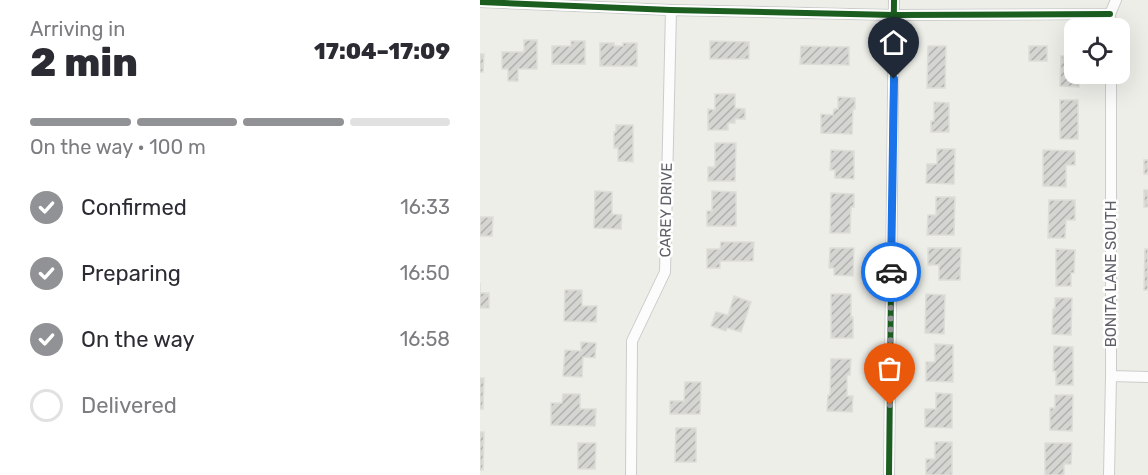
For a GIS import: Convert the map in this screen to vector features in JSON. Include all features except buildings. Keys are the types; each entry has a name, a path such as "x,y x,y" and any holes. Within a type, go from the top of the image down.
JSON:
{"street":[{"path":"889,475 894,0"},
{"path":"1110,18 1116,0"},
{"path":"480,2 671,10 894,15 1110,15"},
{"name":"CAREY DRIVE","path":"631,475 632,341 665,272 671,10"},
{"name":"BONITA LANE SOUTH","path":"1109,475 1111,84"},
{"path":"1111,376 1148,377"}],"cycle path":[{"path":"889,475 894,0"},
{"path":"480,2 671,10 894,15 1110,14"}],"way so far":[{"path":"890,405 891,272"}],"route":[{"path":"891,272 894,79"}]}
